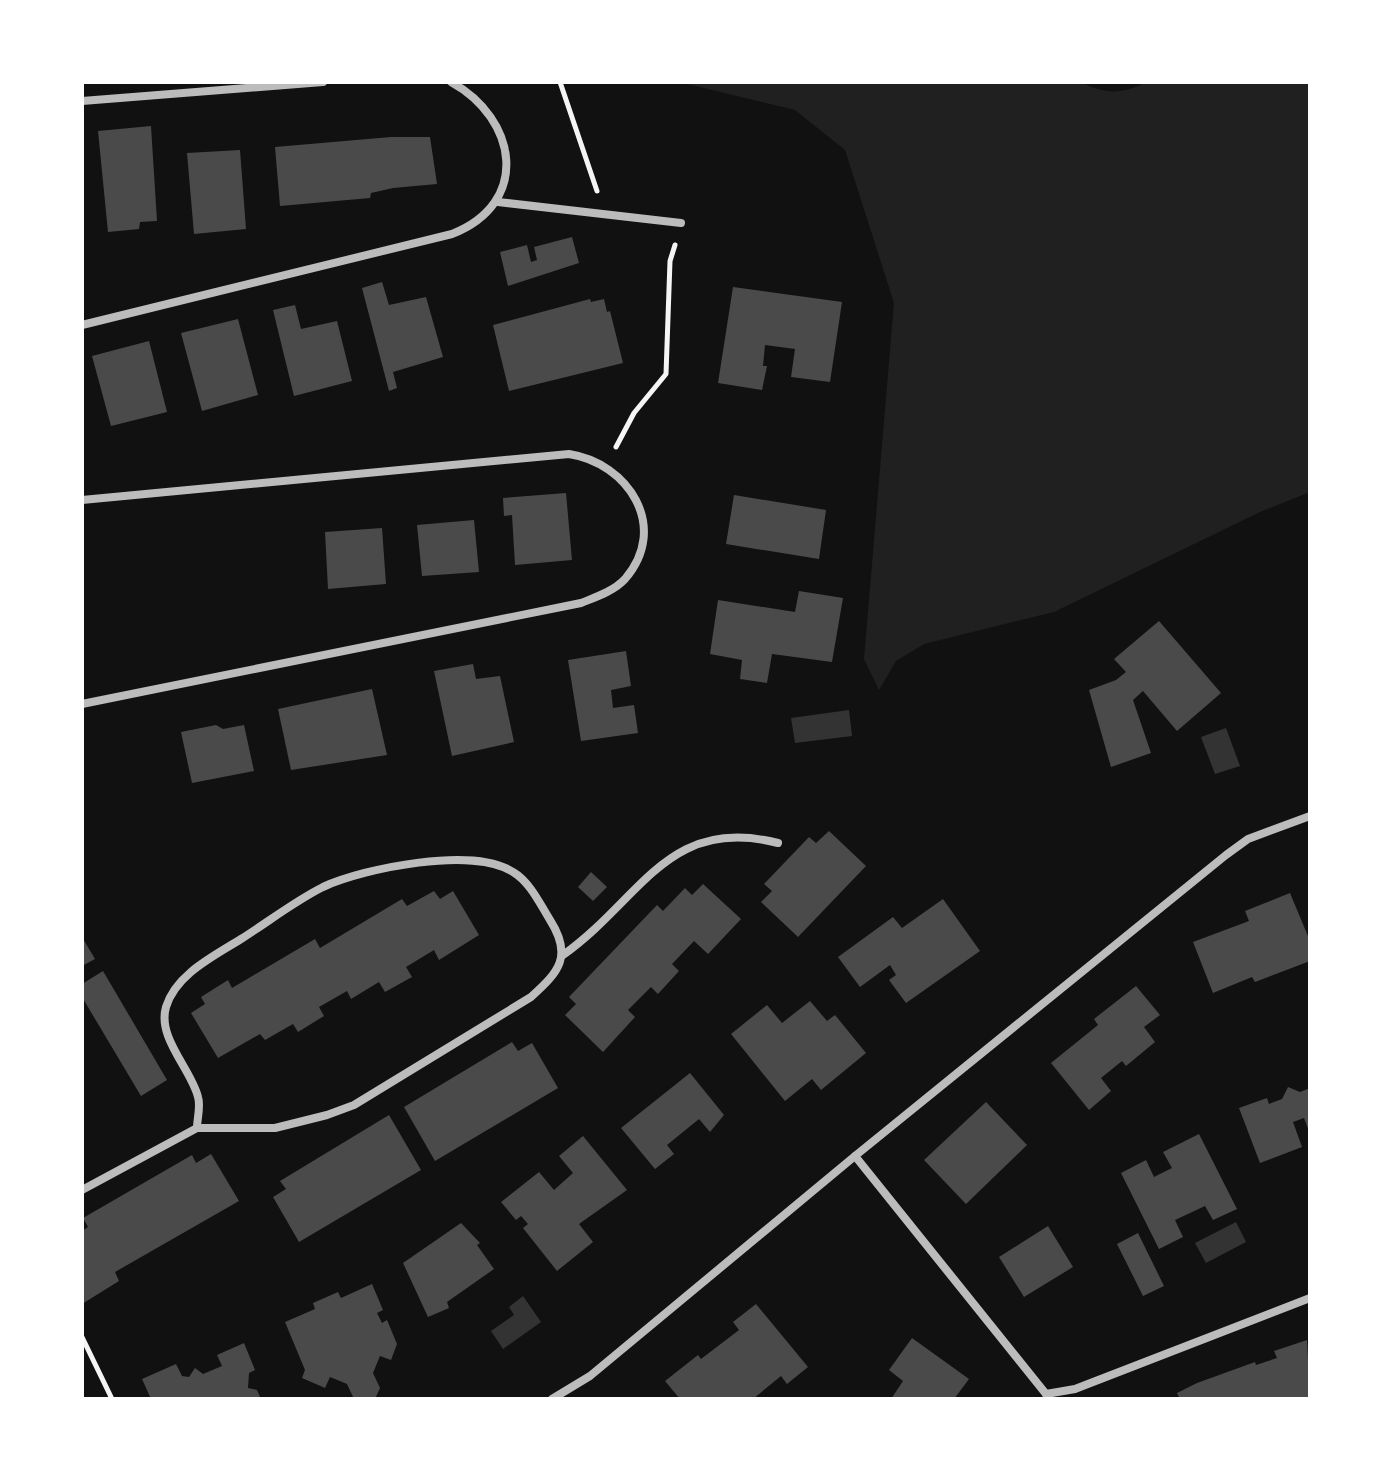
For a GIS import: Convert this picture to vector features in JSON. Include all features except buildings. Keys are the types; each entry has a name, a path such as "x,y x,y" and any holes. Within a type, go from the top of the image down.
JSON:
{"street":[{"path":"82,101 323,82"},
{"path":"82,325 452,234 484,218 498,202 505,150 499,130 476,96 451,82"},
{"path":"498,202 681,223"},
{"path":"82,500 569,454 605,465 623,479 643,517 636,561 624,580 605,594 581,603 82,704"},
{"path":"552,1399 590,1376 1226,855 1248,839 1310,816"},
{"path":"82,1190 197,1128 275,1128 354,1105 531,997 555,975 563,955 594,933 675,852 698,841 740,834 778,843"},
{"path":"197,1128 199,1099 165,1022 170,997 194,968 323,887 361,874 403,867 459,859 486,862 513,871 530,889 556,929 563,955"},
{"path":"855,1156 1045,1397 1075,1389 1310,1298"}],"path":[{"path":"560,82 597,184 598,213"},
{"path":"605,465 634,413 666,374 670,261 681,223"},
{"path":"82,1337 112,1399"}],"shaded area":[{"path":"679,82 1081,82 1097,89 1113,91 1146,82 1310,82 1310,492 1260,512 1054,612 924,644 896,661 879,690 864,659 894,303 845,150 795,110"},
{"path":"849,710 852,736 795,743 791,718"},
{"path":"1226,728 1240,766 1215,774 1201,737"},
{"path":"1236,1222 1246,1242 1206,1263 1195,1243"},
{"path":"523,1296 541,1322 503,1349 491,1331 514,1315 509,1307"}]}
